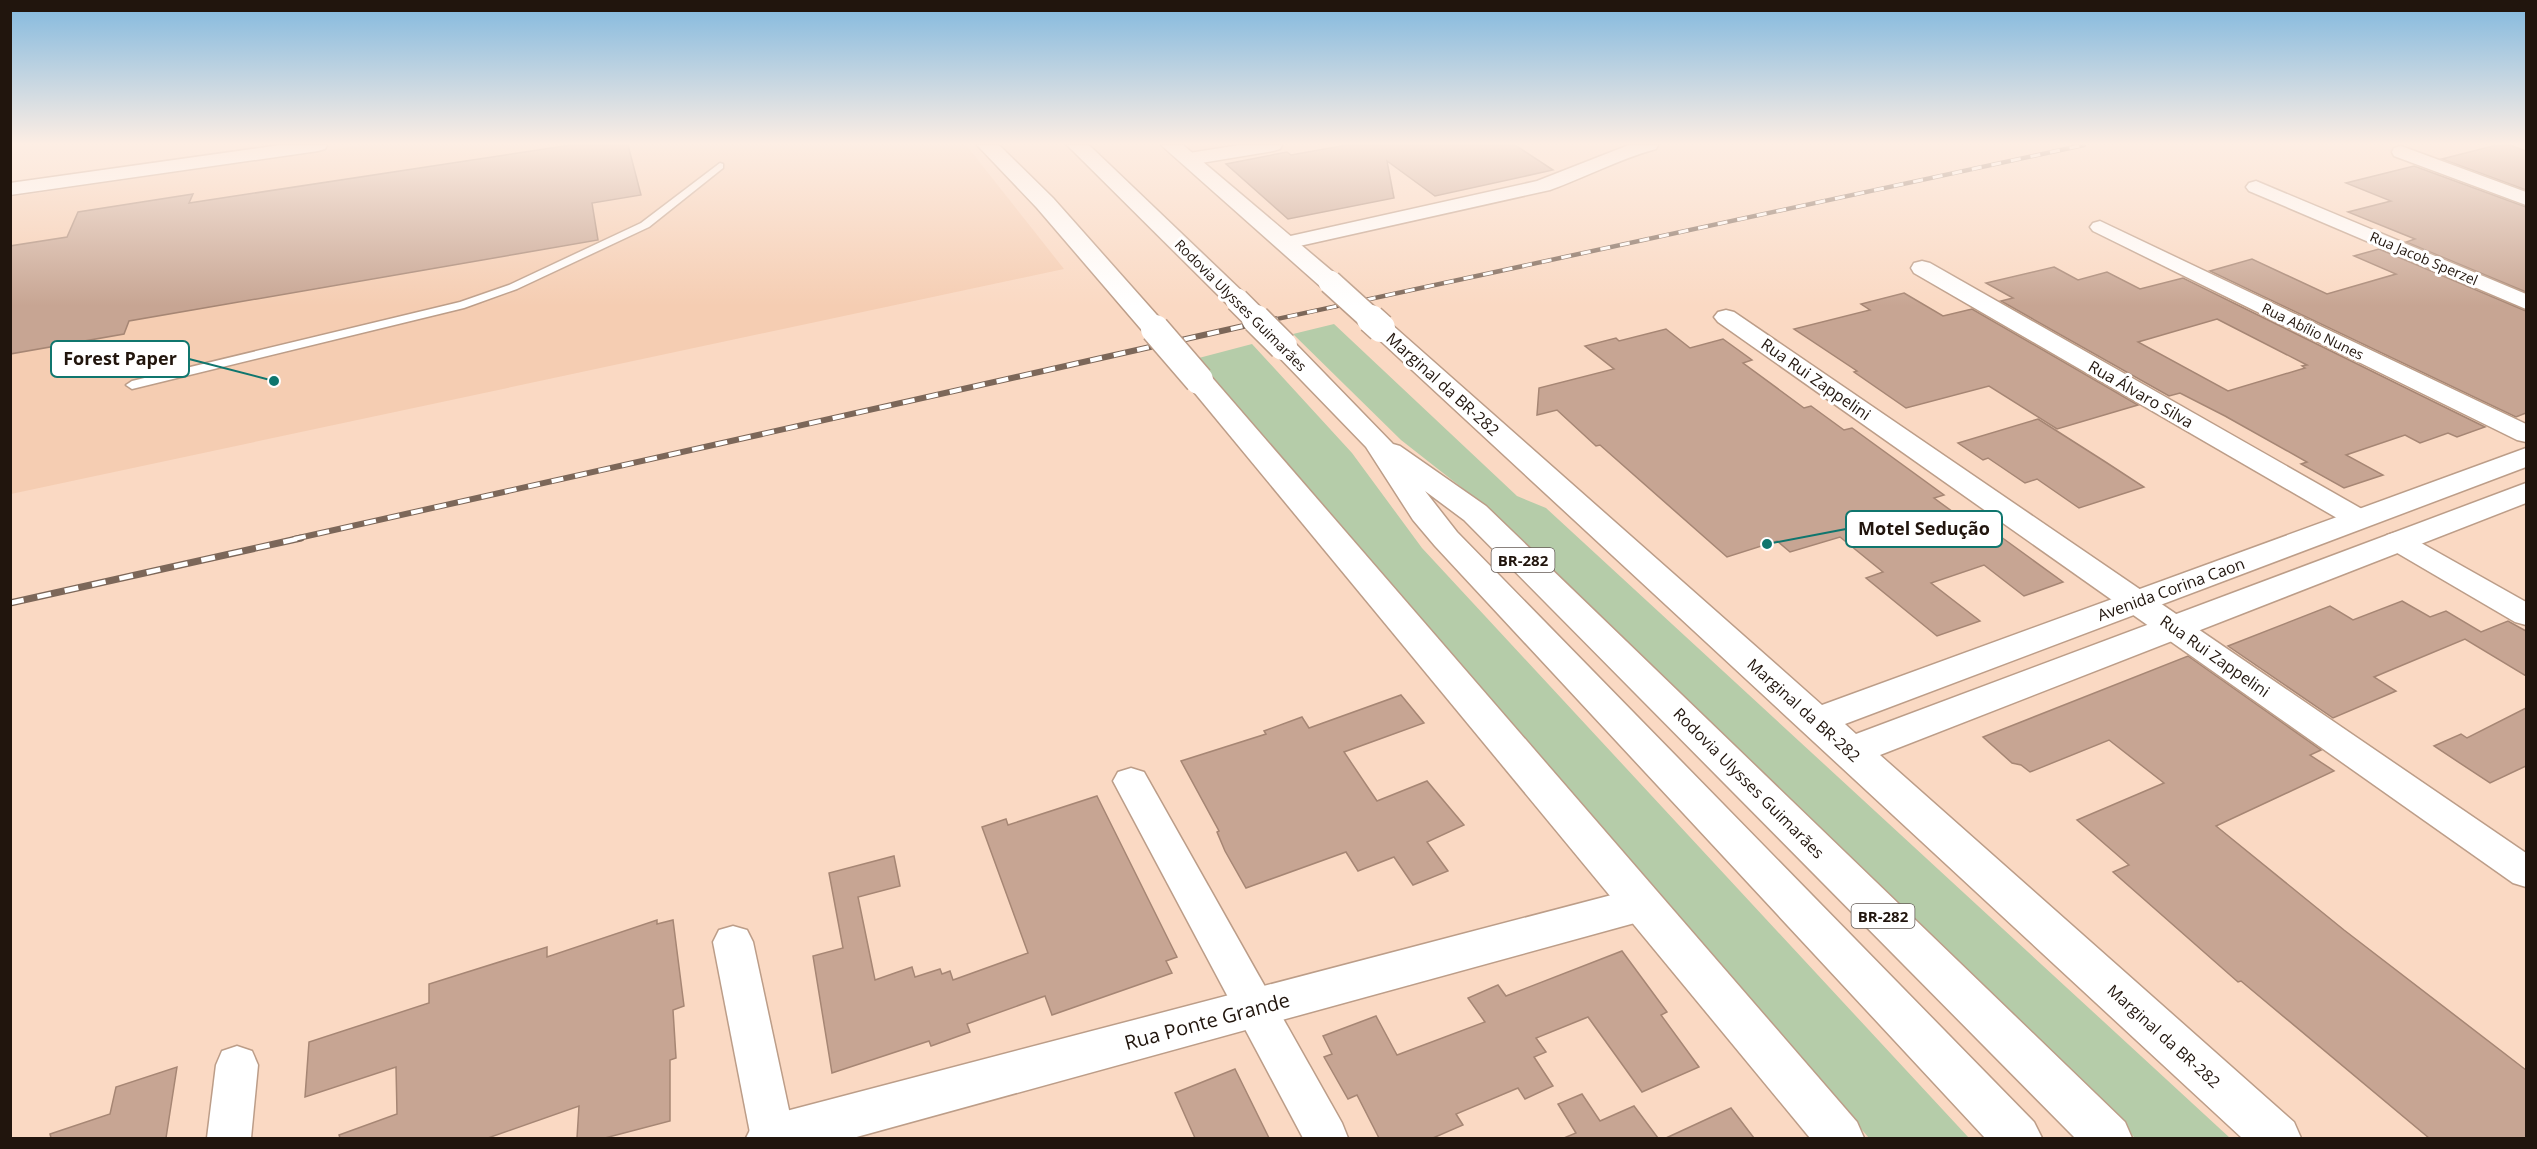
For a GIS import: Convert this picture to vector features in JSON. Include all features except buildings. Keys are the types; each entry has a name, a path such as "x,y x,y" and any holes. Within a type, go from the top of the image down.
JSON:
{"main road":[{"path":"1041,199 1199,380 1840,1138"},
{"name":"Rodovia Ulysses Guimarães","path":"1132,199 1237,300 1377,442 1475,513 2108,1138"},
{"name":"Marginal da BR-282","path":"1235,199 1330,282 2277,1138"},
{"name":"Rodovia Ulysses Guimarães","path":"1377,442 1424,513 1446,539 2017,1138"},
{"name":"Avenida Corina Caon","path":"1816,721 2526,457"},
{"path":"1849,752 2526,492"},
{"name":"Rua Ponte Grande","path":"773,1138 1642,904"}],"street":[{"path":"1286,243 1486,199"},
{"name":"Rua Jacob Sperzel","path":"2283,199 2526,302"},
{"name":"Rua Abílio Nunes","path":"2100,227 2526,434"},
{"name":"Rua Álvaro Silva","path":"1922,268 2359,519"},
{"name":"Rua Rui Zappelini","path":"1726,316 2526,872"},
{"path":"2397,541 2526,615"},
{"path":"1131,781 1326,1138"},
{"path":"733,942 773,1138"},
{"path":"229,1138 237,1065"}],"lane":[{"path":"132,385 464,305 513,287 645,225 679,199"}],"shaded area":[{"path":"10,199 1008,199 1064,269 11,494"}],"green space":[{"path":"1334,324 1517,496 1546,508 2230,1138 2135,1138 1480,502 1401,440 1293,334"},
{"path":"1252,344 1352,453 1422,548 1969,1138 1869,1138 1195,359"}],"railway":[{"path":"1268,321 1835,199"},
{"path":"294,539 1275,319"},
{"path":"10,603 301,538"}],"place":[{"name":"Forest Paper","path":"274,381"},
{"name":"Motel Sedução","path":"1767,544"}]}
